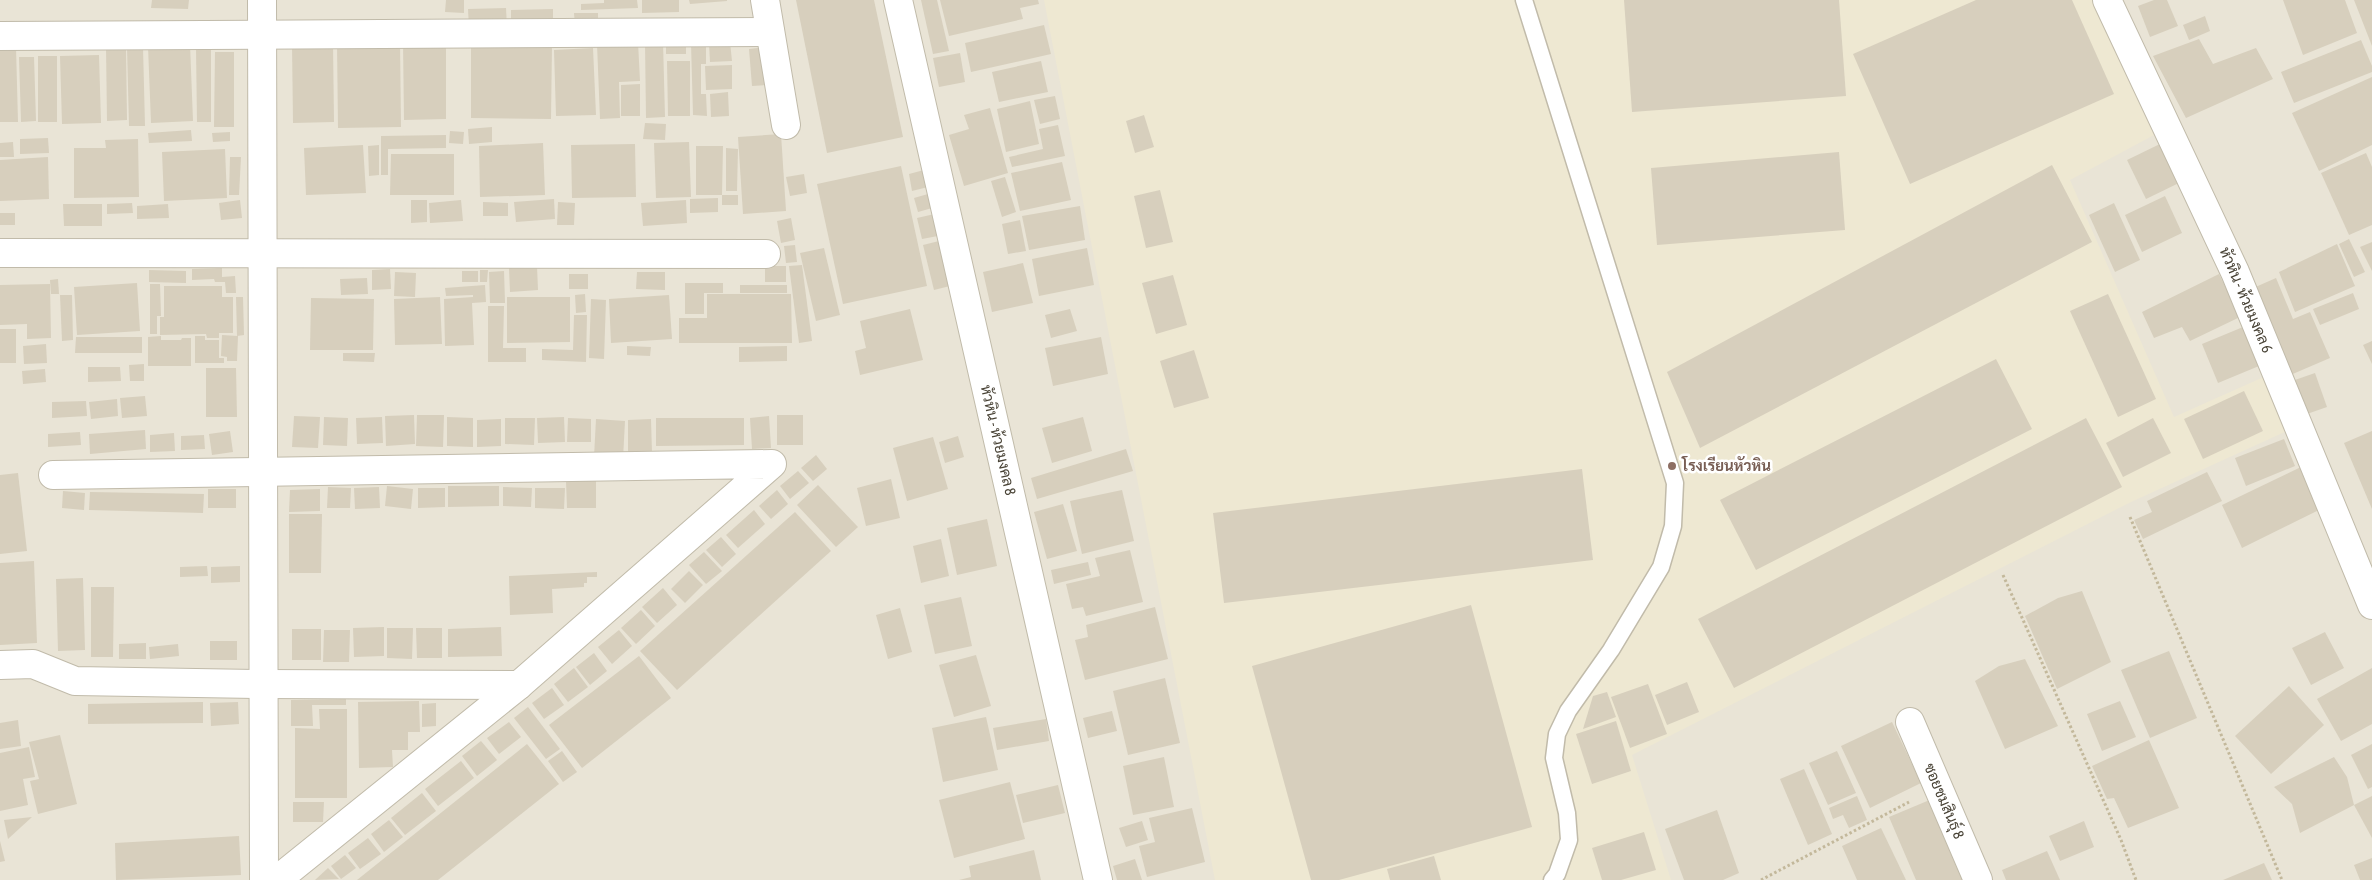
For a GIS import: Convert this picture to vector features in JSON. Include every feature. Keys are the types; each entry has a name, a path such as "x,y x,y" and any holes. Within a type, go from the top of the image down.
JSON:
{"street":[{"path":"262,0 261,254 264,880"},
{"path":"765,0 786,125"},
{"name":"หัวหิน - ห้วยมงคล 8","path":"898,0 1098,880"},
{"name":"หัวหิน - ห้วยมงคล 6","path":"2107,0 2235,272 2372,605"},
{"path":"0,36 770,32"},
{"path":"0,253 766,254"},
{"path":"53,475 263,470 772,464 519,685 277,880"},
{"path":"0,665 34,664 75,681 519,685"},
{"name":"ซอยชมสินธุ์ 8","path":"1910,722 1978,880"}],"lane":[{"path":"1524,0 1675,483 1673,526 1661,567 1611,650 1568,711 1557,734 1554,758 1567,813 1569,840 1557,874 1552,880"}],"path":[{"path":"2130,518 2282,880"},
{"path":"2004,575 2121,840 2136,880"},
{"path":"1761,880 1937,787"}],"shaded area":[{"path":"0,0 2372,0 2372,880 0,880"},
{"name":"โรงเรียนหัวหิน","path":"1044,0 2092,0 2154,135 2070,180 2174,417 2266,376 2289,430 2131,502 1632,755 1671,880 1215,880"}],"building":[{"path":"152,0 189,0 188,9 151,8"},
{"path":"446,0 464,0 464,13 445,12"},
{"path":"604,0 637,0 638,8 581,10 581,4 604,3"},
{"path":"642,0 679,0 679,12 642,13"},
{"path":"689,0 727,0 727,1 690,4"},
{"path":"796,0 874,0 903,137 827,153"},
{"path":"921,0 937,0 949,51 933,54"},
{"path":"940,0 1038,0 1039,4 1020,8 1023,19 949,36"},
{"path":"1624,0 1839,0 1846,96 1632,112"},
{"path":"1976,0 2072,0 2114,94 1910,184 1853,54"},
{"path":"2154,0 2167,0 2178,26 2150,37 2138,6"},
{"path":"2283,0 2345,0 2357,33 2303,55"},
{"path":"2354,0 2372,0 2372,46"},
{"path":"506,8 507,27 469,28 468,9"},
{"path":"553,9 553,26 511,27 511,10"},
{"path":"574,13 598,13 598,26 575,27"},
{"path":"2205,16 2210,31 2189,40 2183,25"},
{"path":"1044,25 1051,54 971,72 965,43"},
{"path":"2199,39 2213,64 2256,48 2273,79 2186,118 2153,56"},
{"path":"2361,40 2372,66 2372,72 2294,103 2281,72"},
{"path":"446,41 446,119 404,120 403,42"},
{"path":"666,41 686,41 686,54 666,54"},
{"path":"400,42 401,127 338,128 337,43"},
{"path":"638,42 640,81 619,82 620,118 600,119 597,44"},
{"path":"663,42 665,117 646,118 645,43"},
{"path":"706,42 706,64 701,64 701,94 706,94 707,116 693,115 691,43"},
{"path":"730,42 732,61 710,62 709,43"},
{"path":"333,43 334,122 293,123 292,44"},
{"path":"190,44 193,121 151,123 148,46"},
{"path":"471,44 552,45 551,119 471,118"},
{"path":"106,46 126,46 127,120 107,121"},
{"path":"0,47 16,47 18,122 0,122"},
{"path":"127,47 143,47 145,126 129,126"},
{"path":"765,47 767,85 752,86 749,49"},
{"path":"196,48 211,48 211,122 197,122"},
{"path":"593,48 596,115 556,116 554,50"},
{"path":"215,52 234,52 234,127 214,127"},
{"path":"960,53 965,82 939,87 933,58"},
{"path":"99,55 101,123 62,124 60,56"},
{"path":"38,56 57,56 57,122 38,122"},
{"path":"19,57 34,57 36,121 21,122"},
{"path":"667,61 690,61 690,116 668,116"},
{"path":"1041,61 1048,92 999,102 992,72"},
{"path":"732,65 732,89 706,90 705,66"},
{"path":"2372,77 2372,145 2319,171 2292,113"},
{"path":"640,84 640,116 621,116 621,85"},
{"path":"728,92 729,116 711,117 710,94"},
{"path":"1055,96 1060,119 1040,124 1034,100"},
{"path":"1030,101 1039,144 1006,152 997,109"},
{"path":"990,108 1008,173 964,186 949,135 969,129 964,115"},
{"path":"1144,115 1154,147 1135,153 1126,121"},
{"path":"645,123 666,124 665,140 643,139"},
{"path":"1058,125 1065,156 1012,167 1009,157 1043,149 1039,129"},
{"path":"492,127 492,142 469,144 468,129"},
{"path":"191,130 192,141 149,143 148,133"},
{"path":"450,131 464,132 463,144 449,143"},
{"path":"230,132 230,141 213,142 212,133"},
{"path":"781,134 786,211 743,214 738,137"},
{"path":"446,135 446,148 388,149 388,175 381,175 381,136"},
{"path":"48,138 49,153 20,154 20,139"},
{"path":"138,139 139,197 74,198 74,148 106,148 105,140"},
{"path":"13,142 14,157 0,157 0,143"},
{"path":"689,142 691,197 656,198 654,143"},
{"path":"543,143 545,195 480,197 479,146"},
{"path":"2162,143 2181,182 2146,199 2127,160"},
{"path":"635,144 636,197 572,198 571,145"},
{"path":"363,145 366,193 306,195 304,148"},
{"path":"379,145 379,175 369,176 368,146"},
{"path":"696,146 723,146 722,195 696,195"},
{"path":"726,148 738,149 737,191 726,191"},
{"path":"225,149 227,198 164,201 162,152"},
{"path":"1839,152 1845,230 1657,245 1651,168"},
{"path":"2366,153 2372,167 2372,225 2349,235 2321,173"},
{"path":"391,154 454,154 454,195 390,195"},
{"path":"48,157 49,199 0,201 0,160"},
{"path":"230,157 241,157 239,195 229,195"},
{"path":"1062,162 1071,200 1020,211 1011,173"},
{"path":"2052,165 2092,242 1700,448 1667,372"},
{"path":"901,166 927,286 843,304 817,184"},
{"path":"924,170 928,187 912,191 909,174"},
{"path":"804,174 807,193 790,196 786,177"},
{"path":"1005,177 1016,212 1002,217 991,181"},
{"path":"1160,190 1173,242 1146,248 1134,196"},
{"path":"928,194 932,208 918,212 914,198"},
{"path":"722,195 738,195 738,205 722,205"},
{"path":"2165,196 2182,233 2142,252 2125,215"},
{"path":"718,198 718,212 690,213 690,199"},
{"path":"554,199 555,219 516,222 514,202"},
{"path":"240,200 242,218 221,220 219,203"},
{"path":"411,200 427,200 427,222 411,223"},
{"path":"461,200 463,221 430,223 429,203"},
{"path":"686,200 687,223 643,226 641,203"},
{"path":"483,202 508,203 508,216 483,216"},
{"path":"558,202 575,203 574,225 557,225"},
{"path":"132,203 133,213 107,214 107,204"},
{"path":"2114,203 2140,260 2115,272 2089,215"},
{"path":"63,204 102,204 102,226 64,226"},
{"path":"168,204 169,218 137,219 137,206"},
{"path":"1080,206 1085,240 1029,250 1022,216"},
{"path":"0,213 15,213 15,225 0,225"},
{"path":"939,213 943,235 922,239 917,218"},
{"path":"791,218 795,240 781,243 777,221"},
{"path":"1020,220 1026,251 1008,254 1002,224"},
{"path":"2349,239 2365,272 2354,277 2339,244"},
{"path":"943,240 954,285 934,290 923,245"},
{"path":"2372,242 2372,271 2360,247"},
{"path":"2337,244 2355,286 2295,312 2279,272"},
{"path":"795,245 797,262 786,263 784,246"},
{"path":"824,248 840,315 816,321 800,253"},
{"path":"1087,248 1094,285 1039,296 1032,259"},
{"path":"1023,263 1033,303 992,312 983,272"},
{"path":"802,265 812,341 799,343 789,266"},
{"path":"537,266 538,290 510,292 509,268"},
{"path":"765,266 786,266 786,282 765,282"},
{"path":"222,268 222,277 235,276 236,293 226,293 225,282 215,282 214,279 192,280 192,269"},
{"path":"390,269 391,289 372,290 372,270"},
{"path":"149,270 186,271 186,283 149,282"},
{"path":"480,270 488,270 487,282 480,282"},
{"path":"462,271 478,271 478,282 462,282"},
{"path":"504,271 505,303 490,303 489,272"},
{"path":"395,272 416,273 415,297 394,296"},
{"path":"637,272 665,272 665,290 636,289"},
{"path":"569,274 588,274 588,289 569,289"},
{"path":"2219,274 2240,317 2190,341 2182,327 2154,338 2142,312"},
{"path":"1173,275 1187,325 1156,334 1142,283"},
{"path":"367,278 368,294 341,295 340,279"},
{"path":"2276,278 2293,319 2310,312 2330,358 2288,376 2251,289"},
{"path":"58,279 59,294 51,294 50,280"},
{"path":"137,283 140,331 77,335 74,287"},
{"path":"685,283 723,283 723,293 704,293 704,314 685,314"},
{"path":"50,284 51,338 27,339 27,324 0,325 0,285"},
{"path":"150,284 160,284 161,316 157,316 157,334 150,334"},
{"path":"485,285 486,302 472,303 474,345 445,346 444,299 473,297 473,295 446,296 445,288"},
{"path":"740,285 787,285 787,293 740,293"},
{"path":"164,286 222,286 222,297 233,297 233,333 219,333 219,338 207,338 206,334 160,335 160,317 164,317"},
{"path":"2353,293 2359,309 2320,325 2313,309"},
{"path":"585,294 586,312 576,313 575,295"},
{"path":"707,294 791,294 792,343 679,343 679,318 707,318"},
{"path":"2108,294 2156,399 2118,417 2070,311"},
{"path":"60,295 72,295 73,340 62,341"},
{"path":"669,295 672,339 611,343 609,299"},
{"path":"236,297 243,297 244,335 237,336"},
{"path":"440,297 442,344 395,345 394,299"},
{"path":"507,297 570,297 570,342 507,343"},
{"path":"311,298 374,299 373,350 310,350"},
{"path":"591,299 606,300 604,359 589,358"},
{"path":"488,306 504,306 503,348 526,348 526,362 488,362"},
{"path":"910,309 923,360 860,375 855,351 866,348 860,321"},
{"path":"1070,309 1077,331 1051,338 1045,315"},
{"path":"574,315 587,315 586,362 542,360 542,349 573,350"},
{"path":"2243,327 2259,366 2218,383 2202,344"},
{"path":"0,329 16,329 16,363 0,363"},
{"path":"222,335 238,336 237,361 227,361 227,357 221,356"},
{"path":"161,336 161,340 191,338 191,366 148,366 148,337"},
{"path":"195,336 205,336 205,340 219,340 219,358 224,358 224,363 195,363"},
{"path":"76,337 142,337 142,353 75,353"},
{"path":"1101,337 1108,374 1053,386 1045,348"},
{"path":"2372,341 2372,364 2363,345"},
{"path":"46,344 47,363 24,364 23,346"},
{"path":"627,346 651,347 650,356 627,355"},
{"path":"787,346 787,361 739,362 739,347"},
{"path":"1194,350 1209,398 1174,408 1160,361"},
{"path":"343,353 375,353 374,362 343,361"},
{"path":"1996,359 2032,429 1756,570 1720,500"},
{"path":"144,364 144,381 130,381 129,365"},
{"path":"88,367 120,367 121,381 88,382"},
{"path":"206,368 236,368 237,417 206,417"},
{"path":"45,369 46,382 23,384 22,371"},
{"path":"2315,373 2327,407 2304,415 2292,381"},
{"path":"2244,391 2263,431 2203,459 2184,419"},
{"path":"145,396 147,416 122,418 120,398"},
{"path":"117,399 118,416 91,419 89,402"},
{"path":"86,401 87,416 52,418 52,402"},
{"path":"414,415 415,444 386,446 385,416"},
{"path":"417,415 444,415 443,447 416,446"},
{"path":"777,415 803,415 803,445 777,445"},
{"path":"294,416 320,417 318,448 292,447"},
{"path":"769,416 771,448 752,449 750,418"},
{"path":"324,417 348,418 347,446 323,445"},
{"path":"382,417 383,443 357,444 356,418"},
{"path":"447,417 473,418 473,447 447,446"},
{"path":"564,417 565,442 538,443 537,418"},
{"path":"1083,417 1092,451 1052,463 1042,428"},
{"path":"505,418 535,418 534,445 505,444"},
{"path":"568,418 591,419 591,442 567,442"},
{"path":"656,418 744,418 744,445 656,446"},
{"path":"2086,418 2122,487 1734,688 1698,619"},
{"path":"2153,418 2171,453 2123,477 2106,443"},
{"path":"501,419 501,446 477,447 477,420"},
{"path":"596,419 625,421 623,459 594,457"},
{"path":"651,419 652,453 628,454 628,420"},
{"path":"145,430 146,449 90,454 89,434"},
{"path":"230,431 233,452 212,455 209,434"},
{"path":"2372,431 2372,509 2344,443"},
{"path":"80,432 81,445 48,447 48,434"},
{"path":"174,433 175,451 150,452 150,435"},
{"path":"204,435 205,449 181,450 181,436"},
{"path":"958,436 964,457 945,463 939,442"},
{"path":"933,437 948,489 907,501 893,448"},
{"path":"2284,439 2295,466 2246,486 2235,458"},
{"path":"1126,449 1133,471 1037,499 1031,478"},
{"path":"816,455 827,469 813,481 801,468"},
{"path":"2303,466 2323,508 2242,548 2222,505"},
{"path":"1582,469 1593,560 1224,603 1213,513"},
{"path":"798,471 809,483 790,499 780,486"},
{"path":"2207,472 2222,501 2143,539 2134,520 2152,512 2147,501"},
{"path":"18,473 27,551 0,554 0,475"},
{"path":"891,479 900,518 866,526 857,488"},
{"path":"566,481 596,481 596,508 567,508"},
{"path":"818,485 858,527 836,547 797,505"},
{"path":"387,486 413,489 411,509 385,506"},
{"path":"448,486 499,486 499,506 448,507"},
{"path":"328,487 351,488 350,508 327,508"},
{"path":"379,487 380,508 355,509 354,488"},
{"path":"503,487 532,488 531,507 503,506"},
{"path":"418,488 445,488 445,507 418,508"},
{"path":"535,488 565,488 564,509 535,508"},
{"path":"208,489 236,489 236,508 208,508"},
{"path":"320,489 320,511 289,512 290,490"},
{"path":"777,490 788,504 771,519 759,506"},
{"path":"1122,490 1134,541 1082,554 1070,501"},
{"path":"63,491 85,493 84,510 62,508"},
{"path":"90,492 204,494 203,513 89,510"},
{"path":"1063,504 1077,551 1047,559 1034,512"},
{"path":"754,510 765,524 738,548 726,535"},
{"path":"795,512 831,551 677,690 640,651"},
{"path":"289,514 322,514 321,573 289,573"},
{"path":"987,519 997,566 957,575 947,528"},
{"path":"721,537 736,554 722,567 706,550"},
{"path":"941,539 949,576 921,583 913,546"},
{"path":"1130,550 1143,602 1086,616 1083,607 1072,609 1066,584 1100,576 1095,558"},
{"path":"704,552 722,571 706,584 689,565"},
{"path":"34,561 37,643 0,645 0,563"},
{"path":"1088,562 1091,575 1054,584 1051,570"},
{"path":"207,566 208,576 180,577 180,567"},
{"path":"240,566 240,582 211,583 211,567"},
{"path":"689,571 703,585 685,603 671,589"},
{"path":"597,572 597,577 587,577 587,583 584,583 584,587 552,589 553,613 510,615 509,576"},
{"path":"83,578 85,650 58,651 56,579"},
{"path":"91,587 114,587 113,657 91,657"},
{"path":"663,588 677,605 657,623 642,607"},
{"path":"2082,591 2111,662 2057,689 2025,616 2058,598"},
{"path":"961,597 972,646 935,654 924,605"},
{"path":"1471,605 1532,827 1339,880 1311,880 1252,666"},
{"path":"1155,607 1168,659 1085,680 1075,640 1088,637 1086,625"},
{"path":"900,608 912,652 888,659 876,615"},
{"path":"641,610 655,626 636,644 621,628"},
{"path":"384,627 384,656 354,657 353,628"},
{"path":"501,627 502,656 448,657 448,629"},
{"path":"387,628 413,628 412,659 387,658"},
{"path":"416,628 442,628 442,658 417,658"},
{"path":"292,629 321,629 321,660 292,660"},
{"path":"324,630 350,630 349,662 323,662"},
{"path":"619,630 632,646 612,664 598,647"},
{"path":"2325,632 2344,668 2311,685 2292,648"},
{"path":"210,641 237,641 237,660 210,660"},
{"path":"146,643 146,659 119,659 119,644"},
{"path":"178,644 179,656 150,659 149,647"},
{"path":"2169,651 2197,718 2150,738 2121,670"},
{"path":"594,653 607,671 590,685 576,667"},
{"path":"976,655 991,706 954,717 939,665"},
{"path":"639,656 671,698 582,768 549,725"},
{"path":"2025,659 2058,726 2005,749 1975,681 1999,666"},
{"path":"574,668 588,687 568,702 554,684"},
{"path":"2372,668 2372,724 2341,741 2317,699"},
{"path":"1165,678 1180,743 1128,755 1113,691"},
{"path":"1687,682 1699,712 1667,725 1655,695"},
{"path":"1648,684 1667,734 1630,748 1611,697"},
{"path":"2289,686 2324,725 2271,774 2235,736"},
{"path":"552,688 564,705 544,719 532,703"},
{"path":"1607,692 1616,717 1583,729 1593,696"},
{"path":"346,699 346,705 312,705 313,726 291,726 291,700"},
{"path":"419,701 420,732 408,732 408,750 392,750 393,767 359,768 358,702"},
{"path":"2120,701 2136,737 2102,751 2087,714"},
{"path":"203,702 203,723 88,724 88,704"},
{"path":"238,702 239,724 211,726 210,703"},
{"path":"436,703 436,726 422,727 422,704"},
{"path":"528,707 560,749 546,759 514,718"},
{"path":"319,709 347,709 347,798 295,798 295,728 320,729"},
{"path":"1112,711 1117,731 1088,738 1083,718"},
{"path":"986,717 998,770 943,782 932,728"},
{"path":"1046,719 1049,741 997,750 993,728"},
{"path":"18,720 21,746 0,749 0,723"},
{"path":"1616,721 1631,771 1592,784 1576,734"},
{"path":"509,722 521,737 499,754 487,738"},
{"path":"1892,722 1921,783 1870,808 1841,746"},
{"path":"60,735 77,804 38,814 30,781 39,779 29,742"},
{"path":"2149,740 2179,808 2128,828 2114,798 2107,799 2092,766"},
{"path":"481,741 497,760 477,776 462,756"},
{"path":"527,744 559,784 438,880 357,880"},
{"path":"2372,744 2372,787 2368,789 2351,755"},
{"path":"29,747 35,777 23,779 28,805 0,811 0,753"},
{"path":"562,751 577,772 563,782 548,761"},
{"path":"1837,751 1856,793 1828,805 1809,763"},
{"path":"1164,757 1174,807 1133,815 1123,766"},
{"path":"2334,757 2347,777 2354,805 2300,833 2292,804 2274,787"},
{"path":"461,761 474,778 438,806 425,789"},
{"path":"1804,769 1832,834 1808,845 1780,779"},
{"path":"1010,782 1025,839 954,858 939,800"},
{"path":"1058,785 1065,813 1023,823 1016,795"},
{"path":"422,793 436,811 405,835 391,818"},
{"path":"1857,796 1867,820 1849,828 1843,815 1833,819 1829,808"},
{"path":"2372,796 2372,838 2354,805"},
{"path":"1932,799 1967,880 1916,880 1889,817"},
{"path":"293,802 324,802 323,822 293,822"},
{"path":"1192,808 1205,862 1147,877 1139,846 1155,842 1149,818"},
{"path":"1717,810 1739,873 1723,880 1684,880 1665,829"},
{"path":"32,817 8,839 4,820"},
{"path":"389,820 403,837 384,852 371,834"},
{"path":"1142,821 1148,840 1126,847 1119,828"},
{"path":"2084,821 2094,847 2060,861 2049,836"},
{"path":"1881,828 1906,880 1857,880 1842,846"},
{"path":"1644,832 1656,870 1621,880 1602,880 1592,848"},
{"path":"239,836 241,875 116,880 115,843"},
{"path":"368,838 381,854 360,869 348,853"},
{"path":"0,841 5,861 0,862"},
{"path":"1034,850 1041,880 959,880 971,877 969,866"},
{"path":"2047,851 2060,880 2006,880 2002,870"},
{"path":"345,855 356,868 341,879 331,866"},
{"path":"1434,856 1441,880 1390,880 1387,869"},
{"path":"2372,858 2372,880 2360,880 2354,865"},
{"path":"1135,859 1142,880 1117,880 1113,866"},
{"path":"2264,863 2272,880 2223,880"},
{"path":"328,868 339,879 315,880"}],"place":[{"name":"โรงเรียนหัวหิน","path":"1672,466"}]}
